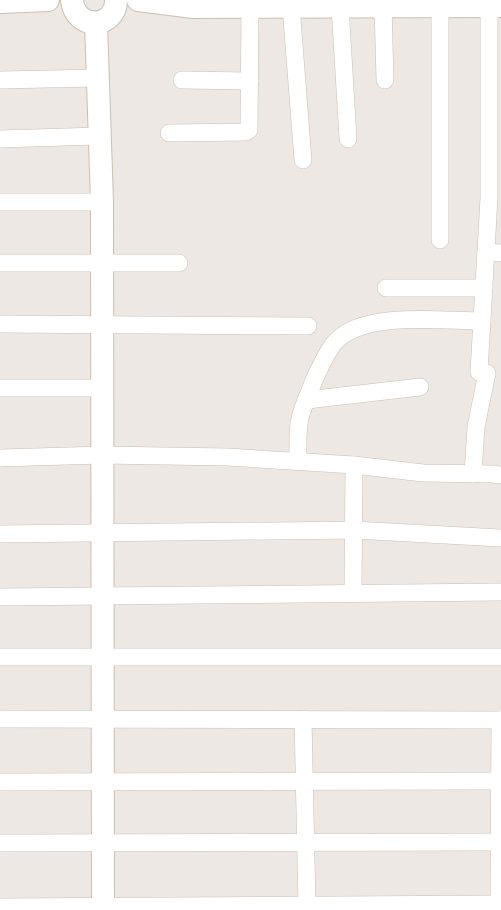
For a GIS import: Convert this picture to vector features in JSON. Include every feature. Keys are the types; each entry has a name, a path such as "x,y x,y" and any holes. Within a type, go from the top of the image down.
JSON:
{"street":[{"path":"0,2 48,0"},
{"path":"72,0 76,14 81,19 96,23 109,17 113,11 116,0"},
{"path":"138,0 250,6 495,6 494,252 484,288 479,372 487,373 476,427 473,474"},
{"path":"168,132 246,132 250,127 250,6"},
{"path":"291,6 303,160"},
{"path":"340,6 348,139"},
{"path":"383,6 385,80"},
{"path":"440,6 440,240"},
{"path":"96,23 102,202 103,908"},
{"path":"0,80 98,78"},
{"path":"182,80 250,81"},
{"path":"0,139 99,136"},
{"path":"0,202 102,202"},
{"path":"0,263 179,263"},
{"path":"386,288 484,288"},
{"path":"298,460 298,430 301,416 317,374 335,342 343,335 354,329 383,320 482,321"},
{"path":"0,324 102,323 308,326"},
{"path":"307,400 420,387"},
{"path":"0,388 102,388"},
{"path":"0,458 102,455 228,457 298,460 423,473 501,475"},
{"path":"353,593 354,465"},
{"path":"0,534 354,530 500,538"},
{"path":"0,597 501,592"},
{"path":"0,657 501,657"},
{"path":"0,719 501,720 500,904 367,907 307,905 103,908 0,907"},
{"path":"303,719 307,905"},
{"path":"0,782 500,781"},
{"path":"0,843 103,844 500,842"}],"shaded area":[{"path":"0,0 501,0 501,910 0,910"}]}
